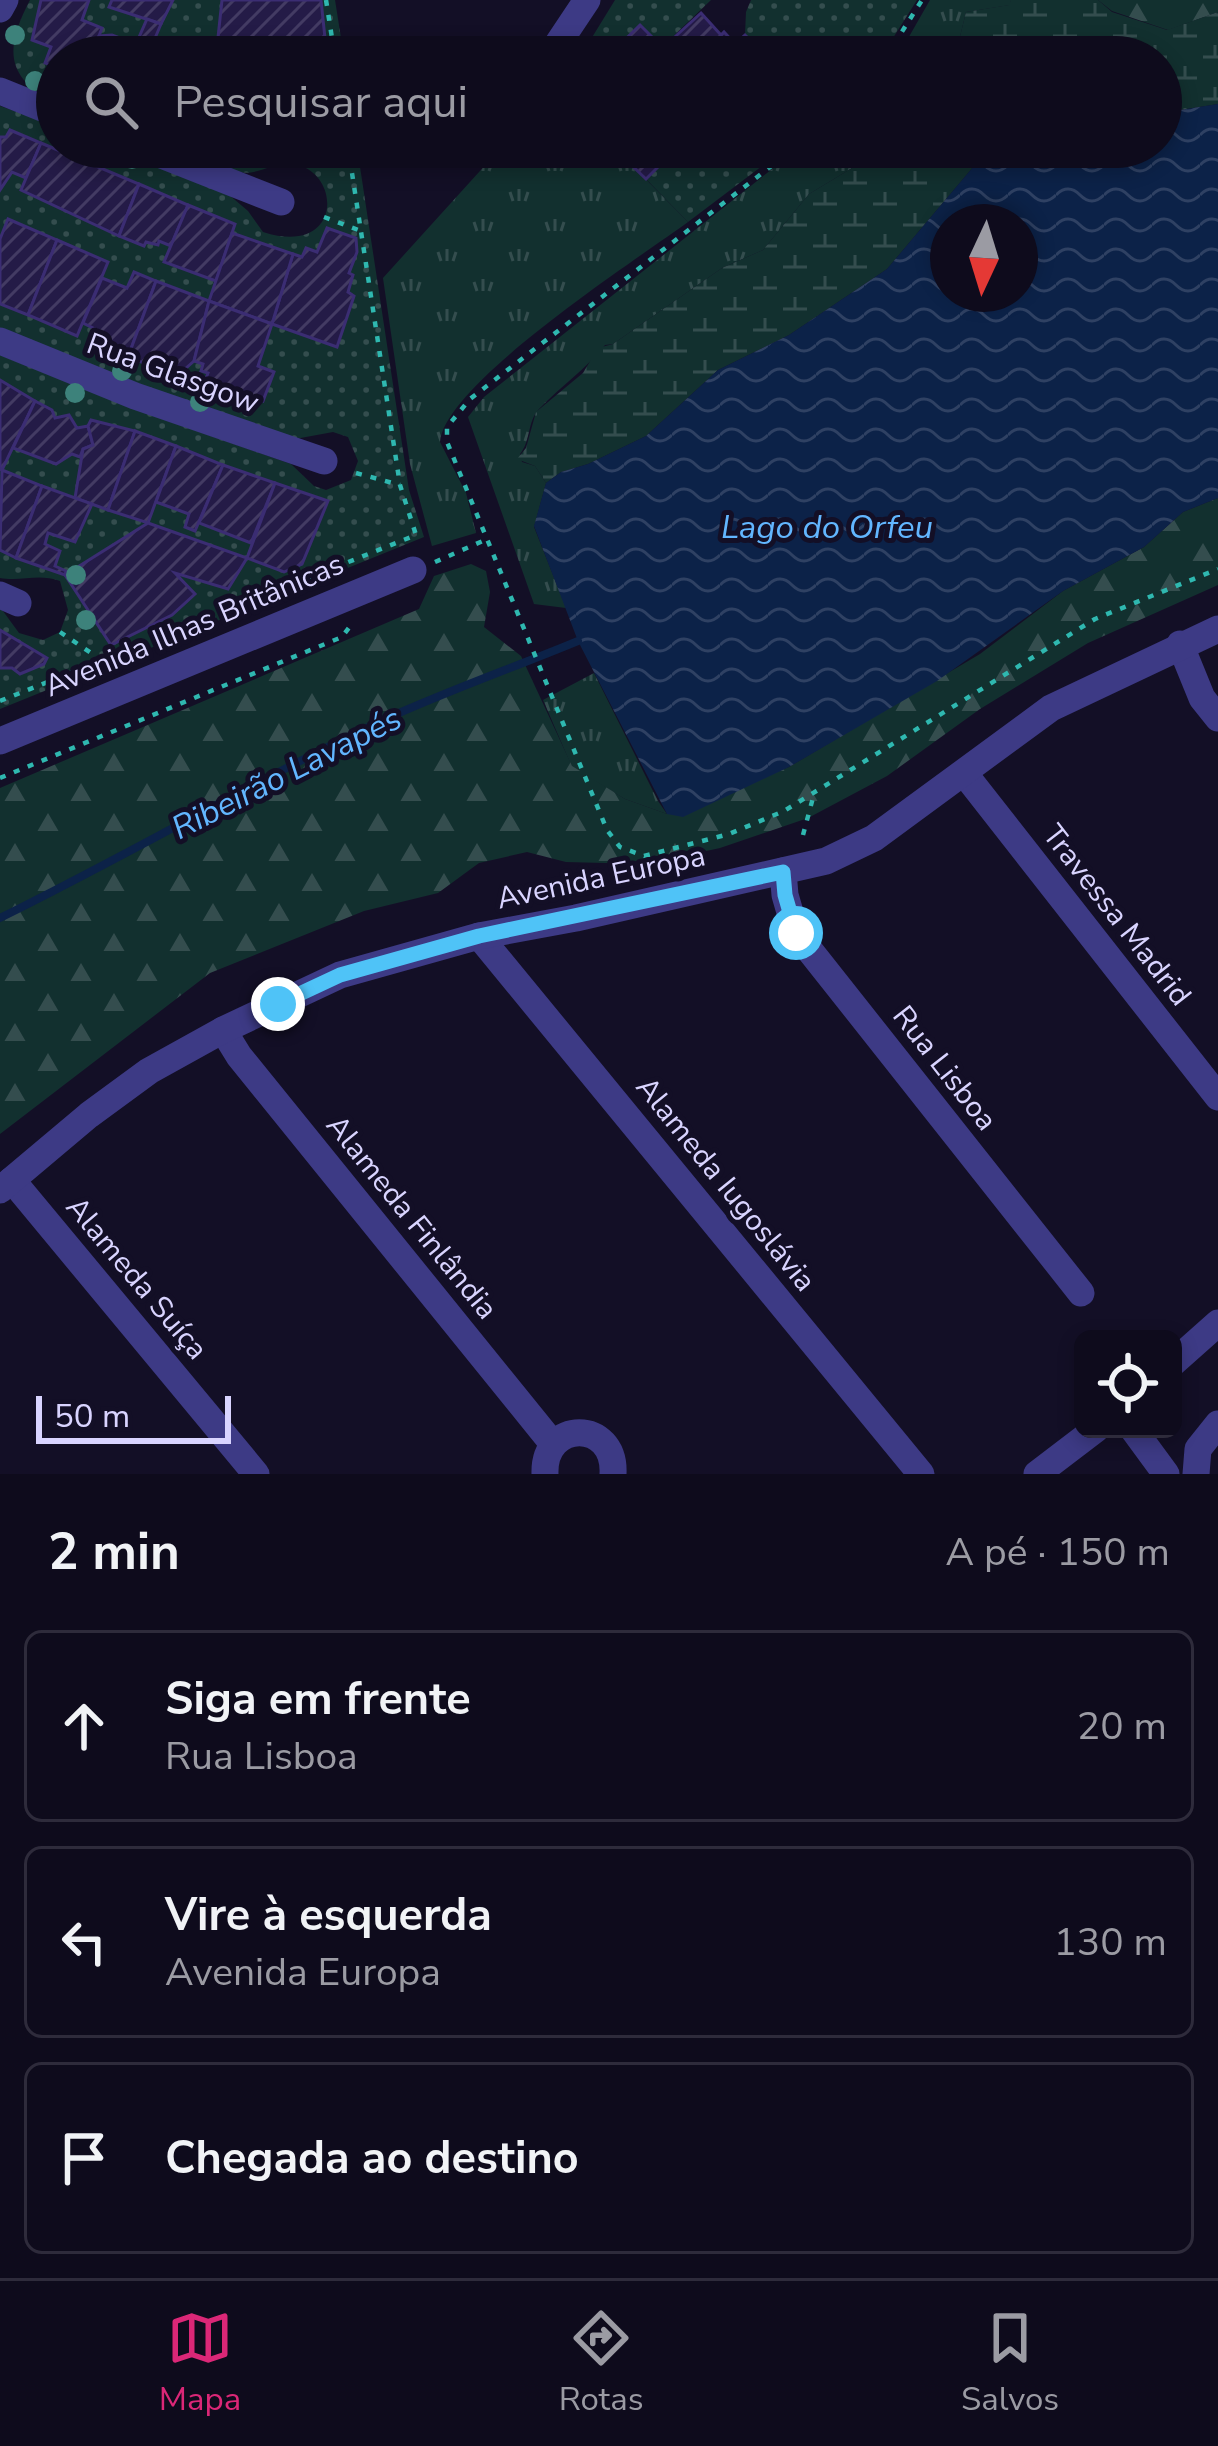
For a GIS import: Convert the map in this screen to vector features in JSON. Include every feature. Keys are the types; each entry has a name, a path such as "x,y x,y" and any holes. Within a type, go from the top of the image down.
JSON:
{"street":[{"path":"0,9 4,0"},
{"path":"563,36 587,0"},
{"path":"0,92 36,106"},
{"path":"194,168 281,202"},
{"name":"Rua Glasgow","path":"0,341 136,396 324,461"},
{"name":"Avenida Ilhas Britânicas","path":"0,741 412,570"},
{"name":"Avenida Europa","path":"6,1185 149,1071 340,975 479,936 826,860 861,846 1051,708 1218,629"},
{"path":"1180,644 1202,698 1218,718"},
{"name":"Travessa Madrid","path":"964,773 1218,1097"},
{"name":"Rua Lisboa","path":"783,872 796,933 1081,1293"},
{"name":"Alameda Iugoslávia","path":"479,936 921,1474"},
{"name":"Alameda Finlândia","path":"223,1030 239,1056 553,1444"},
{"name":"Alameda Suíça","path":"6,1185 256,1474"},
{"path":"1182,1356 1218,1324"},
{"path":"1196,1474 1198,1449 1218,1424"},
{"path":"544,1474 553,1444 574,1433 597,1438 612,1456 613,1474"},
{"path":"1037,1474 1084,1438"},
{"path":"1140,1438 1166,1474"}],"path":[{"path":"326,0 332,36"},
{"path":"899,36 922,0"},
{"path":"0,701 416,535 400,485 352,168"},
{"path":"769,168 470,399 447,427 447,442 486,539 607,830 620,848 644,856 729,834 814,794 1095,620 1218,569"},
{"path":"324,217 361,231"},
{"path":"356,473 400,485"},
{"path":"412,570 486,539"},
{"path":"0,778 342,637 356,619"},
{"path":"60,632 102,660"},
{"path":"803,835 814,794"}],"green space":[{"path":"30,0 335,0 341,36 36,36 36,90 14,60"},
{"path":"615,0 711,0 673,36 650,36 639,25 628,36 593,36"},
{"path":"751,0 917,0 894,36 746,36"},
{"path":"930,0 1011,0 1010,5 966,12 960,36 909,36"},
{"path":"1011,0 1098,0 1112,12 1167,30 1218,12 1218,104 1182,110 1182,36 960,36 966,12 1009,5"},
{"path":"1098,0 1218,0 1218,12 1168,30 1112,11"},
{"path":"0,106 36,119 36,168 163,168 228,194 263,232 288,237 306,234 326,214 324,187 305,168 360,168 409,490 424,537 0,709 0,607 19,633 43,640 60,632 68,610 60,581 0,578 0,355 291,464 314,486 326,490 351,480 358,461 348,437 333,432 295,439 254,428 0,330"},
{"path":"224,168 268,168 254,172"},
{"path":"483,168 635,168 688,222 546,324 473,388 450,417 440,442 466,493 476,533 432,546 410,464 383,278"},
{"path":"657,168 759,168 688,222 646,179"},
{"path":"773,168 852,168 809,194 763,250 722,268 605,345 535,414 520,454 522,462 535,466 546,483 534,527 566,608 534,604 468,417 484,397"},
{"path":"852,168 972,168 942,204 930,204 930,218 887,269 789,335 718,370 646,436 546,483 535,466 517,459 526,448 536,412 583,373 598,348 613,344 722,268 763,250 809,194"},
{"path":"1218,498 1218,585 1088,643 980,709 887,776 808,818 720,848 646,864 566,862 527,852 479,863 438,893 364,911 210,973 0,1134 0,788 419,609 434,576 471,564 486,571 490,592 484,627 521,656 572,766 625,799 667,814 789,767 980,654 1063,591 1144,547 1183,512"},
{"path":"594,673 667,814 625,799 572,767 543,700"}],"water":[{"name":"Lago do Orfeu","path":"1218,104 1218,498 1183,512 1144,547 1063,591 937,681 789,767 683,817 667,814 578,641 534,526 546,483 646,436 718,370 789,335 887,269 930,218 930,312 1038,312 1038,204 942,204 972,168 1182,168 1182,110"}],"building":[{"path":"41,0 89,0 82,20 102,28 99,36 36,36 36,41 32,40"},
{"path":"112,0 173,0 161,24 109,7"},
{"path":"222,0 321,0 325,36 218,36"},
{"path":"701,13 728,36 676,36"},
{"path":"147,19 161,24 156,36 140,36"},
{"path":"640,25 651,36 629,36"},
{"path":"10,130 36,141 36,155 26,178 12,172 0,190 0,137"},
{"path":"36,155 36,168 101,168 139,184 119,236 21,190"},
{"path":"634,168 657,168 646,179"},
{"path":"139,184 188,205 171,246 159,241 144,246 119,236"},
{"path":"188,205 235,224 216,281 164,262"},
{"path":"8,219 57,240 28,315 0,304 0,239"},
{"path":"327,228 356,238 348,292 354,296 337,347 272,324 293,254 302,257 306,248 317,252"},
{"path":"232,233 293,254 272,324 209,301"},
{"path":"57,240 108,262 77,336 28,315"},
{"path":"134,272 156,281 128,357 98,345 103,333 83,323 102,278 127,288"},
{"path":"156,281 209,301 194,361 177,376 128,357"},
{"path":"209,301 272,324 258,366 274,372 263,401 205,381 208,373 194,361"},
{"path":"0,380 35,401 2,470 0,469"},
{"path":"35,401 52,410 55,418 69,415 77,428 88,426 93,445 83,449 80,457 72,454 56,464 13,448"},
{"path":"91,420 135,431 108,510 75,498 83,449 93,445"},
{"path":"135,431 176,446 148,523 108,510"},
{"path":"176,446 223,465 195,531 185,527 189,514 156,502"},
{"path":"223,465 275,483 251,543 199,523"},
{"path":"2,470 42,486 16,558 0,550"},
{"path":"275,483 328,501 302,564 284,572 247,558"},
{"path":"42,486 92,504 75,542 48,533 45,544 60,551 55,566 66,571 65,575 16,558"},
{"path":"148,523 247,558 228,589 175,573 195,594 172,615 111,645 65,575"},
{"path":"0,630 47,658 44,664 20,674 0,668"}],"waterway":[{"name":"Ribeirão Lavapés","path":"0,918 366,728 578,641"}],"route":[{"path":"278,1004 340,975 479,936 783,872 796,933"}]}
